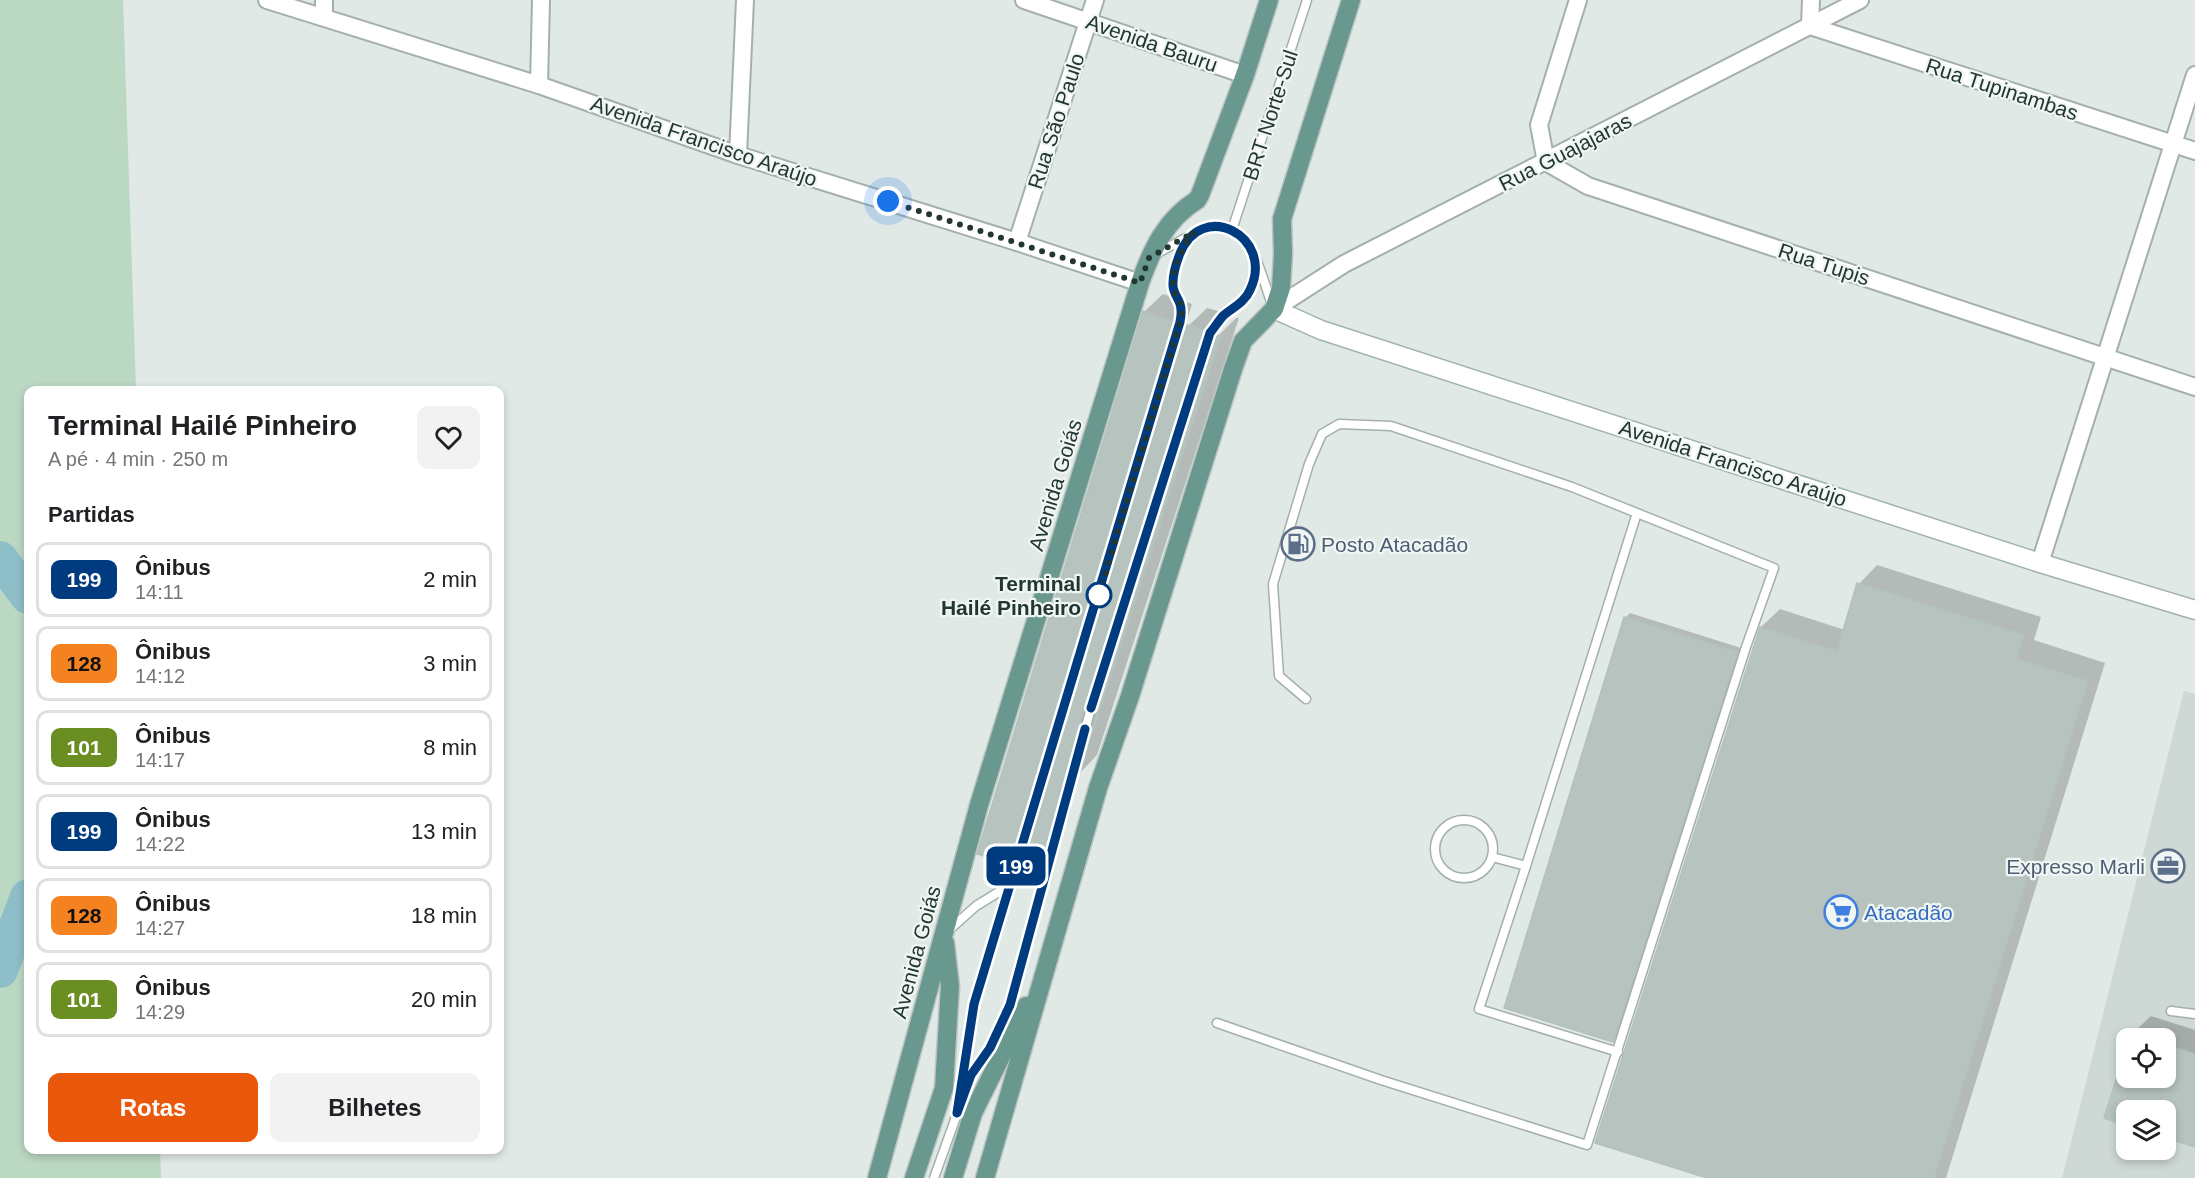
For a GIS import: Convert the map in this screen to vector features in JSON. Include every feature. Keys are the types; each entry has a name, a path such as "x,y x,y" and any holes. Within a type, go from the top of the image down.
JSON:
{"main road":[{"name":"Avenida Goiás","path":"877,1178 980,805 1140,283 1157,241 1167,226 1197,200 1245,75 1269,0"},
{"path":"985,1178 1098,788 1130,696 1233,369 1243,341 1274,309 1281,288 1282,219 1351,0"},
{"path":"914,1178 944,1088 950,986 944,935"},
{"path":"953,1178 965,1113 1047,962"}],"street":[{"name":"Avenida Francisco Araújo","path":"267,0 539,85 738,155 1140,283"},
{"path":"324,0 324,17"},
{"path":"539,85 541,0"},
{"path":"738,155 744,0"},
{"name":"Avenida Bauru","path":"1024,0 1245,75"},
{"name":"Rua São Paulo","path":"1017,242 1095,0"},
{"path":"1546,162 1539,125 1578,0"},
{"path":"1810,26 1811,0"},
{"name":"Rua Guajajaras","path":"1274,309 1344,264 1860,0"},
{"name":"Rua Tupinambas","path":"1810,26 2195,152"},
{"path":"2040,562 2195,75"},
{"name":"Rua Tupis","path":"1546,162 1588,186 2195,387"},
{"name":"Avenida Francisco Araújo","path":"1274,309 1321,330 2195,610"}],"lane":[{"name":"BRT Norte-Sul","path":"1232,230 1307,0"},
{"path":"1149,258 1202,228 1212,226 1232,230 1243,237 1251,249 1274,309"},
{"path":"965,1113 974,1004 1180,322 1181,306 1174,294 1173,283 1182,248 1194,232"},
{"path":"934,1178 965,1113 971,1075 990,1048 1010,1005 1091,708 1210,333 1224,315 1239,305 1251,289 1256,263"},
{"path":"1217,1023 1381,1080 1587,1145 1746,647 1774,568 1572,487 1391,426 1339,424 1322,434 1310,464 1273,584 1279,676 1306,699"},
{"path":"1618,1052 1479,1009 1637,513"},
{"path":"1461,820 1472,821 1482,826 1490,835 1493,846 1492,857 1487,867 1478,874 1467,878 1456,876 1446,871 1439,863 1435,852 1436,840 1450,823 1461,820"},
{"path":"1492,857 1526,866"},
{"path":"944,935 976,906 1010,885"},
{"path":"2171,1011 2195,1014"}],"shaded area":[{"name":"Expresso Marli","path":"2184,691 2195,694 2195,1178 2062,1178"}],"green space":[{"path":"0,0 123,0 136,386 24,386 24,1154 160,1154 161,1178 0,1178"}],"building":[{"path":"1143,311 1175,322 1010,864 977,854"},
{"path":"1187,325 1204,330 1085,706 1039,874 1022,868"},
{"path":"1217,335 1221,336 1079,775 1097,710"},
{"name":"Atacadão","path":"1857,583 2024,635 2017,659 2088,681 1934,1178 1707,1178 1595,1143 1760,627 1837,651"},
{"path":"1624,617 1738,652 1613,1042 1504,1008"},
{"path":"2176,1048 2195,1054 2195,1147 2176,1141 2176,1100 2116,1100 2116,1122 2104,1118 2116,1080 2116,1088 2176,1088"}],"waterway":[{"path":"0,559 24,591"},
{"path":"0,970 24,907"}],"bus line":[{"name":"199","path":"1085,729 1010,1005 990,1048 971,1075 957,1113 974,1004 1096,607 1180,322 1181,306 1174,294 1173,283 1176,264 1182,248 1194,232 1212,226 1232,230 1243,237 1256,263 1251,289 1239,305 1224,315 1210,333 1091,708"}],"place":[{"name":"Posto Atacadão","path":"1298,544"},
{"name":"Terminal Hailé Pinheiro","path":"1099,595"},
{"name":"Expresso Marli","path":"2168,866"},
{"name":"Atacadão","path":"1841,912"}],"route":[{"path":"888,201 1140,283 1149,258 1194,232 1182,248 1176,264 1173,283 1174,294 1181,306 1180,322 1099,595"}]}
